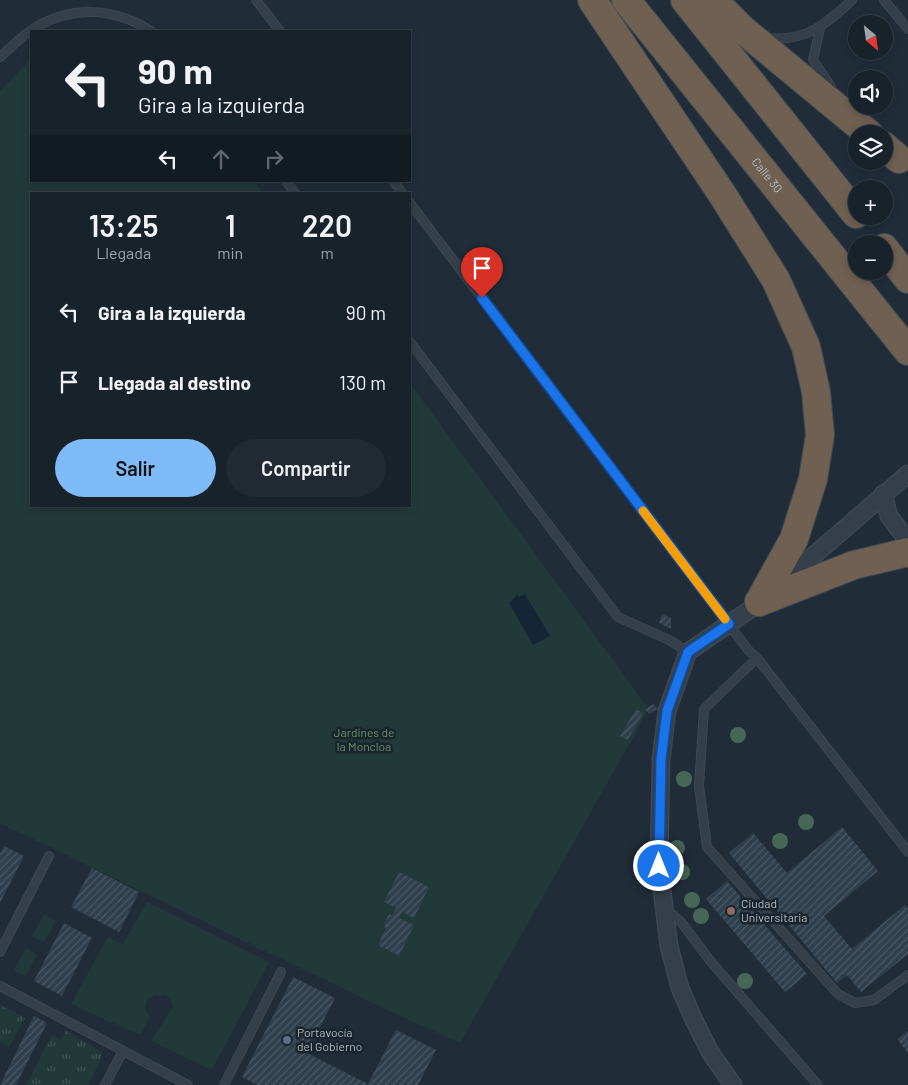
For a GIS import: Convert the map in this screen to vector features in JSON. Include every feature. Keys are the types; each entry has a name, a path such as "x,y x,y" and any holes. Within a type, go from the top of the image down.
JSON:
{"highway":[{"path":"592,0 722,194 776,280 806,347 816,392 820,435 813,479 794,539 759,602"},
{"name":"Calle 30","path":"626,0 908,351"},
{"path":"685,0 848,204"},
{"path":"713,0 742,29 858,125"},
{"path":"865,225 873,235"},
{"path":"893,260 908,279"},
{"path":"759,602 854,565 908,552"}],"street":[{"path":"733,1085 710,1052 680,988 669,946 659,866 661,760 667,711 688,652 759,602 908,474"},
{"path":"883,494 889,516 908,541"}],"lane":[{"path":"256,0 279,30"},
{"path":"742,29 762,38 786,40 820,28 852,0"},
{"path":"884,0 908,29"},
{"path":"34,30 73,12 109,12 136,22 150,30"},
{"path":"820,28 813,60 834,90"},
{"path":"0,57 30,33"},
{"path":"859,115 868,125"},
{"path":"287,182 294,192"},
{"path":"411,204 729,624 908,852"},
{"path":"411,343 618,617 669,640 688,652"},
{"path":"757,658 704,709 699,786 708,847 838,994 856,1003 874,1000 908,975"},
{"path":"0,952 49,856"},
{"path":"663,907 681,922 712,963 818,1085"},
{"path":"224,1085 281,972"},
{"path":"0,986 188,1085"},
{"path":"105,1085 123,1051"}],"green space":[{"name":"Jardines de la Moncloa","path":"30,60 30,182 255,182 262,192 30,192 30,507 411,507 411,384 648,708 460,1043 379,1006 0,823 0,91"},
{"path":"147,902 269,962 212,1070 151,1041 173,1007 172,1001 164,995 156,995 147,1000 145,1009 150,1017 140,1035 71,1004 108,937 123,944"},
{"path":"44,914 56,921 44,942 32,936"},
{"path":"26,948 37,954 26,976 14,970"},
{"path":"0,1005 25,1018 9,1047 0,1042"},
{"path":"66,1031 102,1052 102,1057 88,1085 26,1085 52,1035 61,1040"}],"water":[{"path":"518,594 519,597 525,594 550,636 533,645 509,603"}],"building":[{"path":"662,614 671,618 671,629 659,623"},
{"path":"654,704 657,709 649,714 645,709"},
{"path":"636,709 643,713 628,740 620,736"},
{"path":"842,827 878,871 824,916 852,949 905,905 908,909 908,954 861,992 847,975 837,983 729,853 753,833 787,873"},
{"path":"4,846 24,856 0,903 0,853"},
{"path":"92,868 139,892 119,932 71,907"},
{"path":"399,872 429,887 414,918 402,912 399,918 414,925 399,956 378,945 386,928 383,926 389,914 392,916 396,908 384,902"},
{"path":"727,881 807,974 785,992 706,899"},
{"path":"64,923 92,938 62,996 34,981"},
{"name":"Portavocía del Gobierno","path":"293,977 335,998 307,1053 368,1084 396,1030 436,1050 418,1085 257,1085 242,1077"},
{"path":"34,1016 47,1023 16,1085 0,1085"},
{"path":"908,1031 908,1053 897,1039"}],"slow traffic":[{"path":"643,511 725,619"}],"place":[{"name":"Ciudad Universitaria","path":"731,911"},
{"name":"Portavocía del Gobierno","path":"287,1040"}],"route":[{"path":"482,298 729,624 688,652 667,711 661,760 658,817 659,866"}]}
